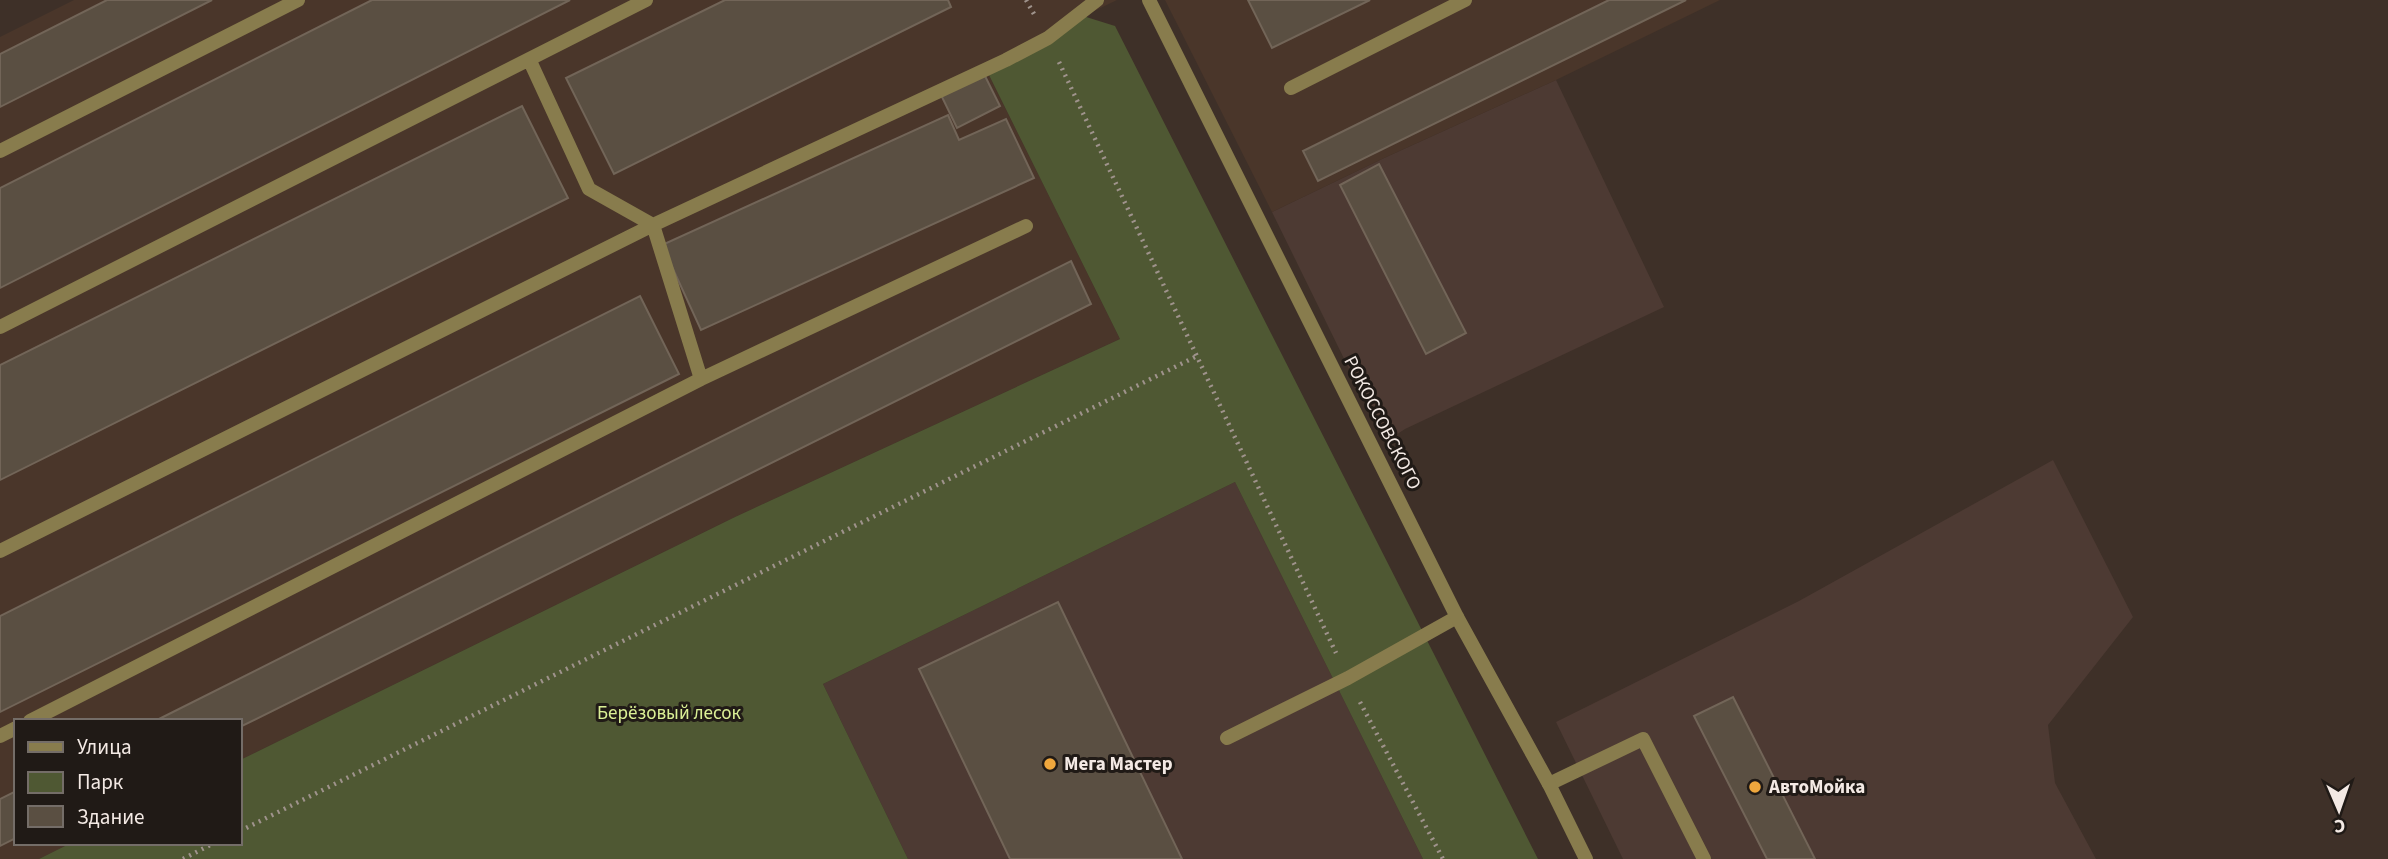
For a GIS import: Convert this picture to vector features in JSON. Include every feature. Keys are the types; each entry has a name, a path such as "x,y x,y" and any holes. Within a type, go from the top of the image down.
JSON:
{"street":[{"path":"0,152 298,0"},
{"path":"0,327 646,0"},
{"path":"0,551 653,225 1048,38 1097,0"},
{"name":"РОКОССОВСКОГО","path":"1149,0 1457,617 1549,784 1586,859"},
{"path":"1291,88 1465,0"},
{"path":"529,59 589,188 653,225 701,379"},
{"path":"34,719 701,379 1026,226"},
{"path":"1227,738 1348,678 1457,617"},
{"path":"1549,784 1643,739 1703,859"}],"path":[{"path":"1026,0 1048,38 1348,678 1443,859"},
{"path":"242,830 1197,356"},
{"path":"183,859 210,845"}],"shaded area":[{"path":"74,0 1117,0 984,65 1120,339 735,517 242,759 242,719 14,719 14,845 67,845 39,859 0,859 0,37"},
{"path":"1165,0 1720,0 1556,80 1272,212"},
{"path":"1556,80 1664,307 1405,429 1385,442 1272,212"},
{"path":"2053,460 2133,617 2048,725 2055,783 2096,859 1623,859 1556,722 1799,601"},
{"path":"1235,482 1423,859 908,859 823,684"}],"green space":[{"name":"Берёзовый лесок","path":"1083,16 1115,26 1538,859 1423,859 1235,482 823,684 908,859 39,859 67,845 242,845 242,759 735,517 1120,339 984,65"}],"building":[{"path":"107,0 212,0 0,107 0,54"},
{"path":"372,0 570,0 0,288 0,188"},
{"path":"725,0 948,0 951,7 614,174 566,78"},
{"path":"1248,0 1370,0 1272,48"},
{"path":"1609,0 1686,0 1318,181 1303,151"},
{"path":"984,74 1000,106 957,128 941,95"},
{"path":"522,106 568,198 0,480 0,365"},
{"path":"948,115 959,140 1006,119 1034,178 701,330 662,245"},
{"path":"1379,164 1466,333 1426,354 1340,185"},
{"path":"1071,261 1091,304 242,726 242,719 159,719"},
{"path":"640,296 679,374 0,712 0,616"},
{"name":"Мега Мастер","path":"1058,602 1182,859 1010,859 919,669"},
{"name":"АвтоМойка","path":"1733,697 1815,859 1767,859 1694,716"},
{"path":"14,792 14,839 0,846 0,799"}],"place":[{"name":"Мега Мастер","path":"1050,764"},
{"name":"АвтоМойка","path":"1755,787"}]}
